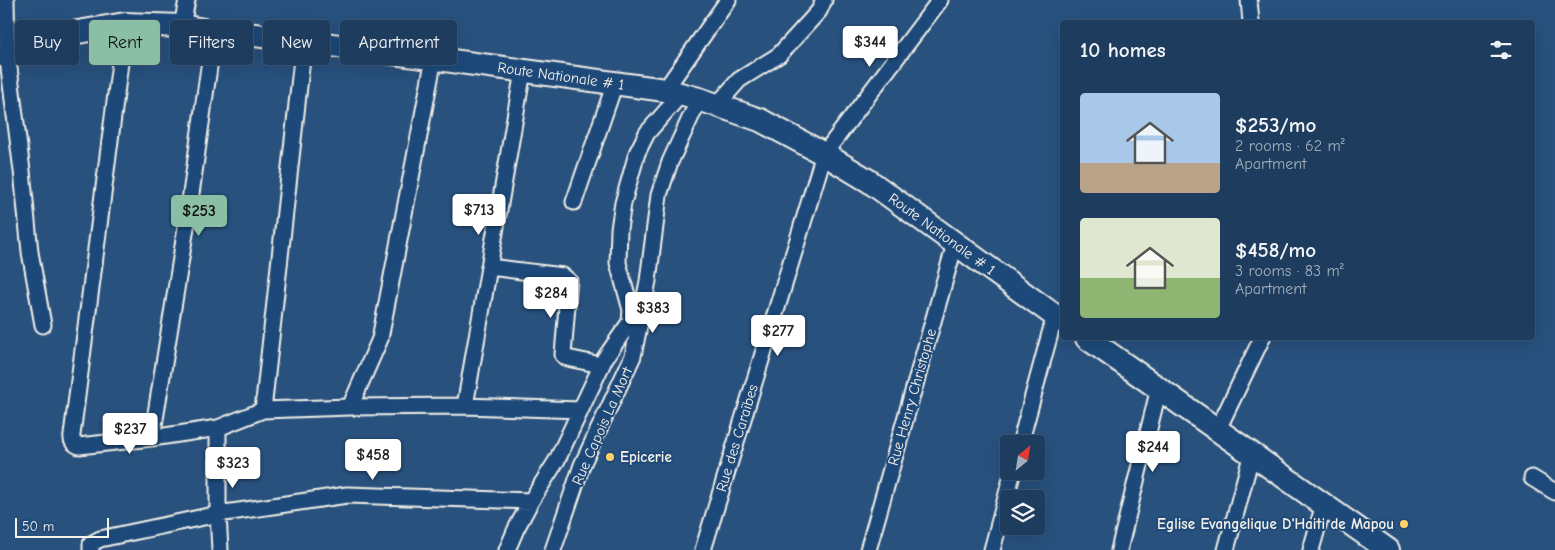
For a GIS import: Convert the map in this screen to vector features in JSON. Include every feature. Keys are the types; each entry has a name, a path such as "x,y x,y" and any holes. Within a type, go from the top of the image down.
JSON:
{"main road":[{"name":"Route Nationale # 1","path":"3,54 72,33 89,30"},
{"name":"Route Nationale # 1","path":"457,61 615,83 691,97 760,120 824,154 869,181 1059,318"},
{"path":"1090,340 1388,550"}],"street":[{"path":"6,0 3,54 22,171 30,252 43,325"},
{"path":"183,20 188,0"},
{"path":"691,97 728,0"},
{"path":"507,550 531,500 557,460 601,365 630,322 631,310 618,263 619,229 623,203 637,153 647,133 691,97 739,80 779,55 819,10 824,0"},
{"name":"Rue des Caraïbes","path":"703,550 824,154 940,0"},
{"path":"1249,0 1251,20"},
{"path":"119,65 71,440 79,446 218,428 263,410 350,406 465,406 580,410"},
{"path":"152,438 188,215 209,65"},
{"path":"263,410 301,65"},
{"path":"350,406 380,339 433,65"},
{"path":"465,406 522,71"},
{"path":"574,202 615,83"},
{"name":"Rue Capois La Mort","path":"553,550 582,465 633,356 648,281 659,195 691,97"},
{"name":"Rue Henry Christophe","path":"868,550 955,244"},
{"path":"489,267 563,276 569,281 563,355 567,358 601,365"},
{"path":"1023,435 1059,318"},
{"path":"1218,429 1261,340"},
{"path":"1118,550 1159,388"},
{"path":"218,428 220,550"},
{"path":"1226,550 1252,453"},
{"path":"1532,478 1555,492"},
{"path":"992,550 1011,480"},
{"path":"91,550 92,544 100,539 218,514 347,495 531,500"},
{"path":"1311,550 1324,504"}],"place":[{"name":"Epicerie","path":"610,457"},
{"name":"Eglise Evangelique D'Haiti de Mapou","path":"1404,524"}]}
